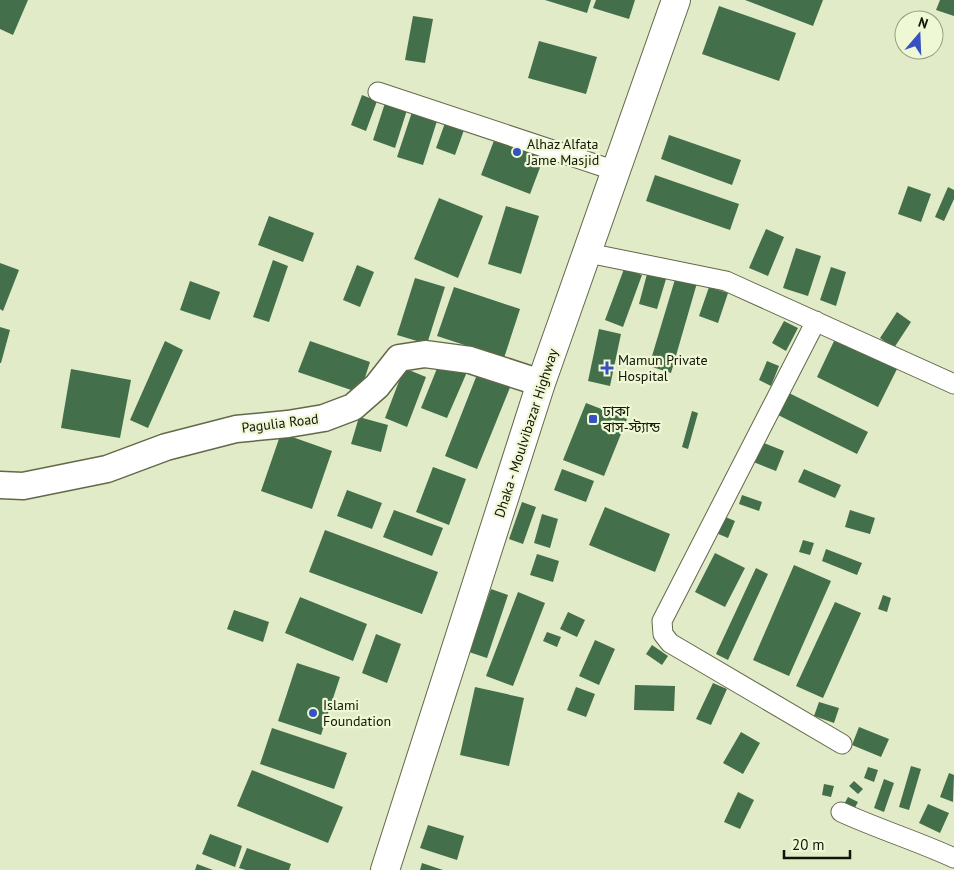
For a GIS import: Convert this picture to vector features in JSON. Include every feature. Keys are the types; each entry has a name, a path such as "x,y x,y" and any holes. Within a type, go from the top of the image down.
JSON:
{"highway":[{"name":"Dhaka - Moulvibazar Highway","path":"385,870 541,383 676,0"}],"street":[{"path":"378,92 616,171"},
{"path":"588,252 726,281 954,384"},
{"path":"816,321 662,621 663,634 670,643 842,744"},
{"name":"Pagulia Road","path":"0,485 23,486 107,469 166,447 236,429 324,418 353,407 377,386 399,358 425,354 470,360 541,383"},
{"path":"841,812 872,826 919,842 954,858"}],"building":[{"path":"0,0 28,0 13,35 0,29"},
{"path":"545,0 591,0 587,13"},
{"path":"596,0 635,0 629,19 593,8"},
{"path":"745,0 823,0 813,26"},
{"path":"940,0 954,0 954,16 944,13 944,10 936,10"},
{"path":"719,6 796,33 779,81 702,54"},
{"path":"413,16 433,19 425,63 405,60"},
{"path":"539,41 597,57 586,94 528,78"},
{"path":"362,95 377,101 366,131 351,125"},
{"path":"385,103 407,110 395,148 373,140"},
{"path":"412,112 437,121 423,165 397,157"},
{"path":"445,123 464,130 455,155 436,148"},
{"path":"669,135 741,160 732,185 661,159"},
{"path":"495,138 544,157 530,194 481,175"},
{"path":"655,175 739,204 730,230 646,201"},
{"path":"908,186 931,194 921,222 898,214"},
{"path":"948,187 954,190 954,199 944,221 935,217"},
{"path":"439,198 483,216 458,278 414,259"},
{"path":"506,206 539,216 521,274 488,264"},
{"path":"269,216 314,233 303,262 258,245"},
{"path":"766,229 784,237 768,276 749,268"},
{"path":"796,248 821,256 808,296 783,288"},
{"path":"273,260 288,266 269,322 253,317"},
{"path":"0,263 19,270 3,311 0,309"},
{"path":"357,265 374,272 360,307 343,300"},
{"path":"831,267 846,272 836,306 820,300"},
{"path":"624,269 642,275 623,327 605,320"},
{"path":"647,274 666,279 657,309 639,304"},
{"path":"676,276 697,283 671,373 649,366"},
{"path":"415,278 445,287 427,344 397,335"},
{"path":"190,281 220,292 210,320 180,310"},
{"path":"454,287 520,309 504,358 437,336"},
{"path":"709,287 728,293 718,323 699,316"},
{"path":"897,312 911,322 894,348 880,338"},
{"path":"784,321 798,328 786,351 772,343"},
{"path":"0,327 10,330 1,363 0,363"},
{"path":"599,329 621,334 610,386 588,381"},
{"path":"835,339 897,369 878,407 817,377"},
{"path":"165,341 183,350 148,428 130,420"},
{"path":"310,341 370,362 360,393 298,372"},
{"path":"440,361 467,372 447,418 421,408"},
{"path":"767,361 779,366 771,386 759,380"},
{"path":"404,368 426,377 407,427 385,418"},
{"path":"71,369 131,380 120,438 61,428"},
{"path":"478,372 511,385 477,469 445,456"},
{"path":"789,393 868,432 857,454 778,415"},
{"path":"586,403 627,419 604,476 563,460"},
{"path":"692,411 698,413 688,449 682,447"},
{"path":"359,417 388,425 381,452 351,444"},
{"path":"281,433 332,451 312,509 261,491"},
{"path":"759,441 784,451 776,471 751,461"},
{"path":"433,467 466,479 449,525 416,512"},
{"path":"562,469 594,481 586,502 554,490"},
{"path":"804,469 841,485 835,498 798,482"},
{"path":"347,490 382,503 372,529 337,516"},
{"path":"742,495 762,502 759,511 739,504"},
{"path":"522,502 536,507 523,544 509,539"},
{"path":"605,507 670,534 655,572 589,545"},
{"path":"394,510 443,528 432,556 383,537"},
{"path":"850,510 875,518 870,534 845,527"},
{"path":"542,514 558,519 550,548 534,543"},
{"path":"723,516 735,521 728,538 716,533"},
{"path":"325,530 438,572 422,614 309,572"},
{"path":"803,540 814,543 810,555 799,552"},
{"path":"826,549 862,563 857,575 822,561"},
{"path":"715,553 745,568 725,607 695,592"},
{"path":"537,554 559,561 553,582 530,575"},
{"path":"794,565 831,581 789,676 753,660"},
{"path":"756,568 768,574 728,660 716,654"},
{"path":"491,589 508,595 487,658 469,652"},
{"path":"518,592 545,603 513,686 486,676"},
{"path":"883,595 891,598 887,612 878,609"},
{"path":"300,597 367,624 353,661 285,633"},
{"path":"835,602 861,613 823,698 796,686"},
{"path":"234,610 269,622 263,642 227,629"},
{"path":"568,612 585,620 577,637 560,629"},
{"path":"547,632 561,637 557,647 543,641"},
{"path":"376,634 401,644 387,683 362,673"},
{"path":"595,640 615,649 599,685 579,676"},
{"path":"652,645 668,656 662,665 646,654"},
{"path":"297,663 340,677 321,735 278,721"},
{"path":"713,683 727,689 711,725 696,719"},
{"path":"635,685 675,686 674,711 634,710"},
{"path":"475,687 524,698 509,766 460,755"},
{"path":"576,687 595,694 586,717 567,710"},
{"path":"819,702 839,708 834,723 814,716"},
{"path":"859,727 889,739 881,757 852,745"},
{"path":"272,728 347,753 334,789 260,764"},
{"path":"741,732 760,743 743,774 723,763"},
{"path":"911,766 921,769 909,810 899,807"},
{"path":"868,767 878,770 874,782 864,778"},
{"path":"252,770 343,807 328,843 237,806"},
{"path":"949,773 954,775 953,802 940,797"},
{"path":"884,779 894,783 884,812 874,808"},
{"path":"854,781 863,789 858,794 849,786"},
{"path":"824,784 834,786 831,797 822,795"},
{"path":"738,792 754,800 740,829 724,822"},
{"path":"848,797 858,802 852,813 842,808"},
{"path":"928,804 949,813 940,833 919,823"},
{"path":"428,825 464,836 457,860 420,848"},
{"path":"210,834 242,846 235,867 202,854"},
{"path":"247,848 291,864 289,870 246,870 239,868"},
{"path":"422,863 443,870 420,870"},
{"path":"197,864 213,870 195,870"}],"place":[{"name":"Alhaz Alfata Jame Masjid","path":"517,152"},
{"name":"Mamun Private Hospital","path":"607,368"},
{"name":"ঢাকা বাস-স্ট্যান্ড","path":"593,419"},
{"name":"Islami Foundation","path":"313,713"}]}
